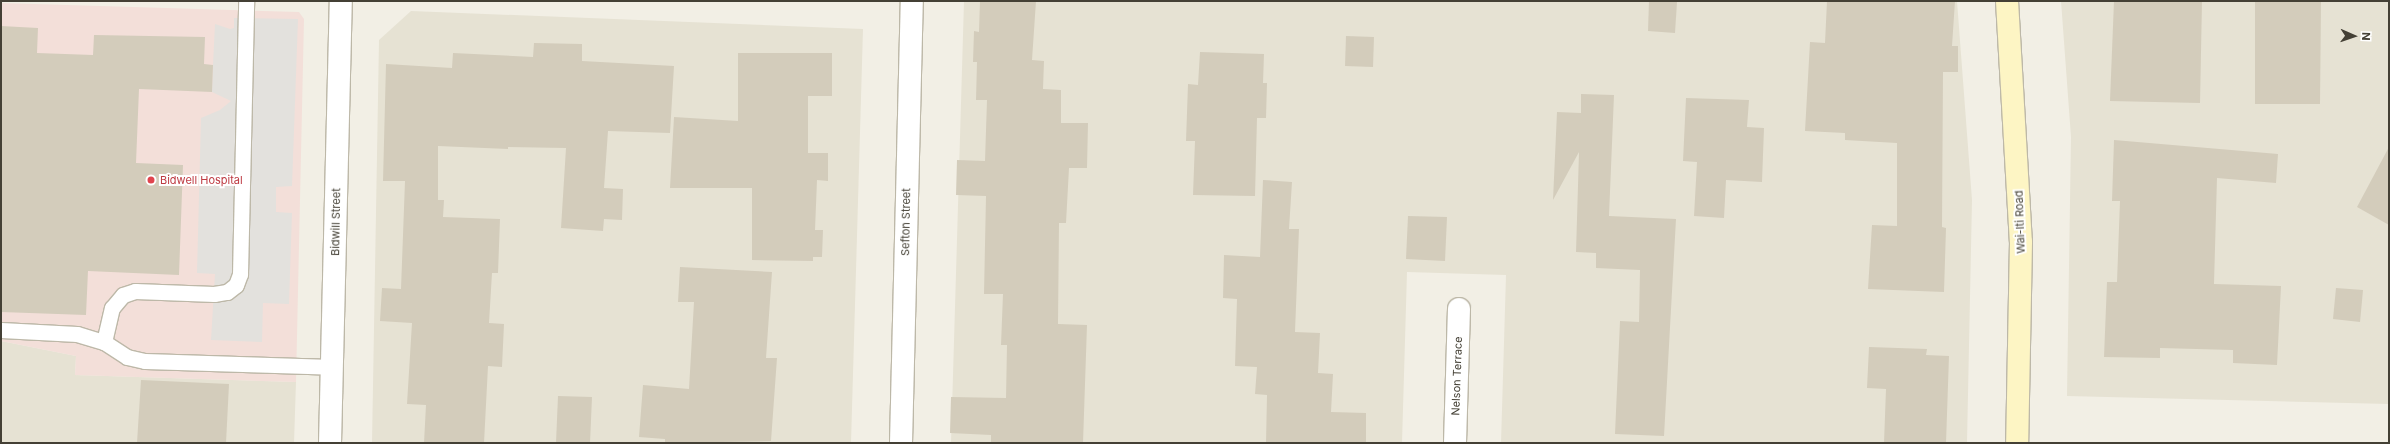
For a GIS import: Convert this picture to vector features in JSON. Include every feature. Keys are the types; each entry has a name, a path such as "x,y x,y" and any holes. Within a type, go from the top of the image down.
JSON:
{"main road":[{"name":"Wai-Iti Road","path":"2007,1 2021,242 2017,443"}],"street":[{"name":"Bidwill Street","path":"330,443 341,1"},
{"name":"Sefton Street","path":"901,443 912,1"},
{"name":"Nelson Terrace","path":"1455,443 1459,309"}],"lane":[{"path":"104,342 112,308 123,295 135,291 214,294 227,292 236,285 240,274 246,1"},
{"path":"1,330 77,334 104,342 126,357 145,361 332,367"}],"shaded area":[{"path":"964,1 1957,1 1972,200 1967,443 1501,443 1506,275 1407,272 1402,443 951,443"},
{"path":"2061,1 2389,1 2389,404 2067,396 2071,137"},
{"name":"Bidwell Hospital","path":"1,3 299,12 304,19 296,382 75,375 76,356 1,341"},
{"path":"411,11 863,29 851,443 372,443 379,40"},
{"path":"234,18 298,19 292,186 276,187 276,212 292,213 289,304 263,303 262,342 211,340 215,274 197,273 201,118 220,110 231,101 212,92 215,24 230,29 234,28"},
{"path":"1,341 76,356 75,375 296,382 294,443 1,443"}],"building":[{"path":"980,1 1036,1 1032,60 1044,61 1043,89 1061,90 1061,123 1088,123 1087,168 1069,168 1066,223 1059,223 1058,324 1087,325 1083,443 991,443 991,435 950,433 951,397 1006,398 1007,345 1001,345 1003,294 984,294 986,196 956,195 957,160 985,161 987,100 976,100 977,62 973,62 974,31 979,32"},
{"path":"1649,1 1677,2 1675,33 1648,31"},
{"path":"1827,1 1955,1 1952,46 1958,46 1958,72 1943,72 1942,227 1946,228 1944,292 1868,289 1872,225 1897,226 1897,143 1845,140 1845,133 1805,131 1810,42 1825,43"},
{"path":"2114,1 2202,1 2200,103 2110,101"},
{"path":"2255,1 2321,1 2320,104 2255,104"},
{"path":"1,26 38,28 37,53 93,55 94,35 205,37 204,64 213,65 212,92 139,89 136,163 183,165 179,275 88,271 86,315 1,312"},
{"path":"1346,36 1374,37 1373,67 1345,66"},
{"path":"534,43 582,44 582,61 674,66 670,133 608,131 604,188 623,189 622,220 604,219 603,231 561,228 566,148 508,147 508,149 438,146 438,200 444,200 443,217 500,219 498,273 492,273 489,323 504,324 502,367 488,366 484,443 424,443 426,405 407,404 412,323 380,321 382,288 401,289 405,181 383,181 386,64 452,68 453,53 533,57"},
{"path":"1200,52 1264,54 1263,83 1267,83 1266,118 1257,118 1255,196 1193,195 1195,141 1186,141 1188,84 1198,85"},
{"path":"738,53 832,53 832,96 808,96 808,153 828,153 828,181 817,180 815,230 823,230 822,257 813,257 813,261 752,260 752,188 670,188 674,117 738,121"},
{"path":"1581,94 1614,95 1609,216 1676,219 1664,436 1615,434 1620,321 1639,322 1640,270 1596,268 1596,253 1576,252 1579,152 1553,200 1557,112 1581,113"},
{"path":"1686,98 1749,100 1747,127 1764,128 1762,182 1726,180 1724,218 1694,216 1697,162 1683,161"},
{"path":"2114,140 2278,154 2276,183 2217,178 2214,284 2281,286 2277,365 2233,363 2233,350 2160,348 2160,358 2104,357 2107,282 2117,282 2120,201 2112,201"},
{"path":"2389,147 2389,225 2357,207"},
{"path":"1263,180 1292,182 1289,229 1299,229 1295,332 1320,333 1318,373 1333,374 1331,412 1366,413 1366,443 1266,443 1267,395 1255,394 1257,367 1235,366 1237,299 1223,298 1224,255 1260,257"},
{"path":"1408,216 1447,217 1445,261 1406,259"},
{"path":"680,267 772,272 766,358 777,358 771,441 665,443 665,439 639,437 643,385 689,389 694,302 678,302"},
{"path":"2336,288 2363,290 2360,322 2333,319"},
{"path":"1869,347 1927,349 1926,355 1949,356 1946,443 1884,443 1886,389 1867,388"},
{"path":"141,380 229,384 226,443 137,443"},
{"path":"558,396 592,397 590,443 556,443"}],"place":[{"name":"Bidwell Hospital","path":"151,180"}]}
